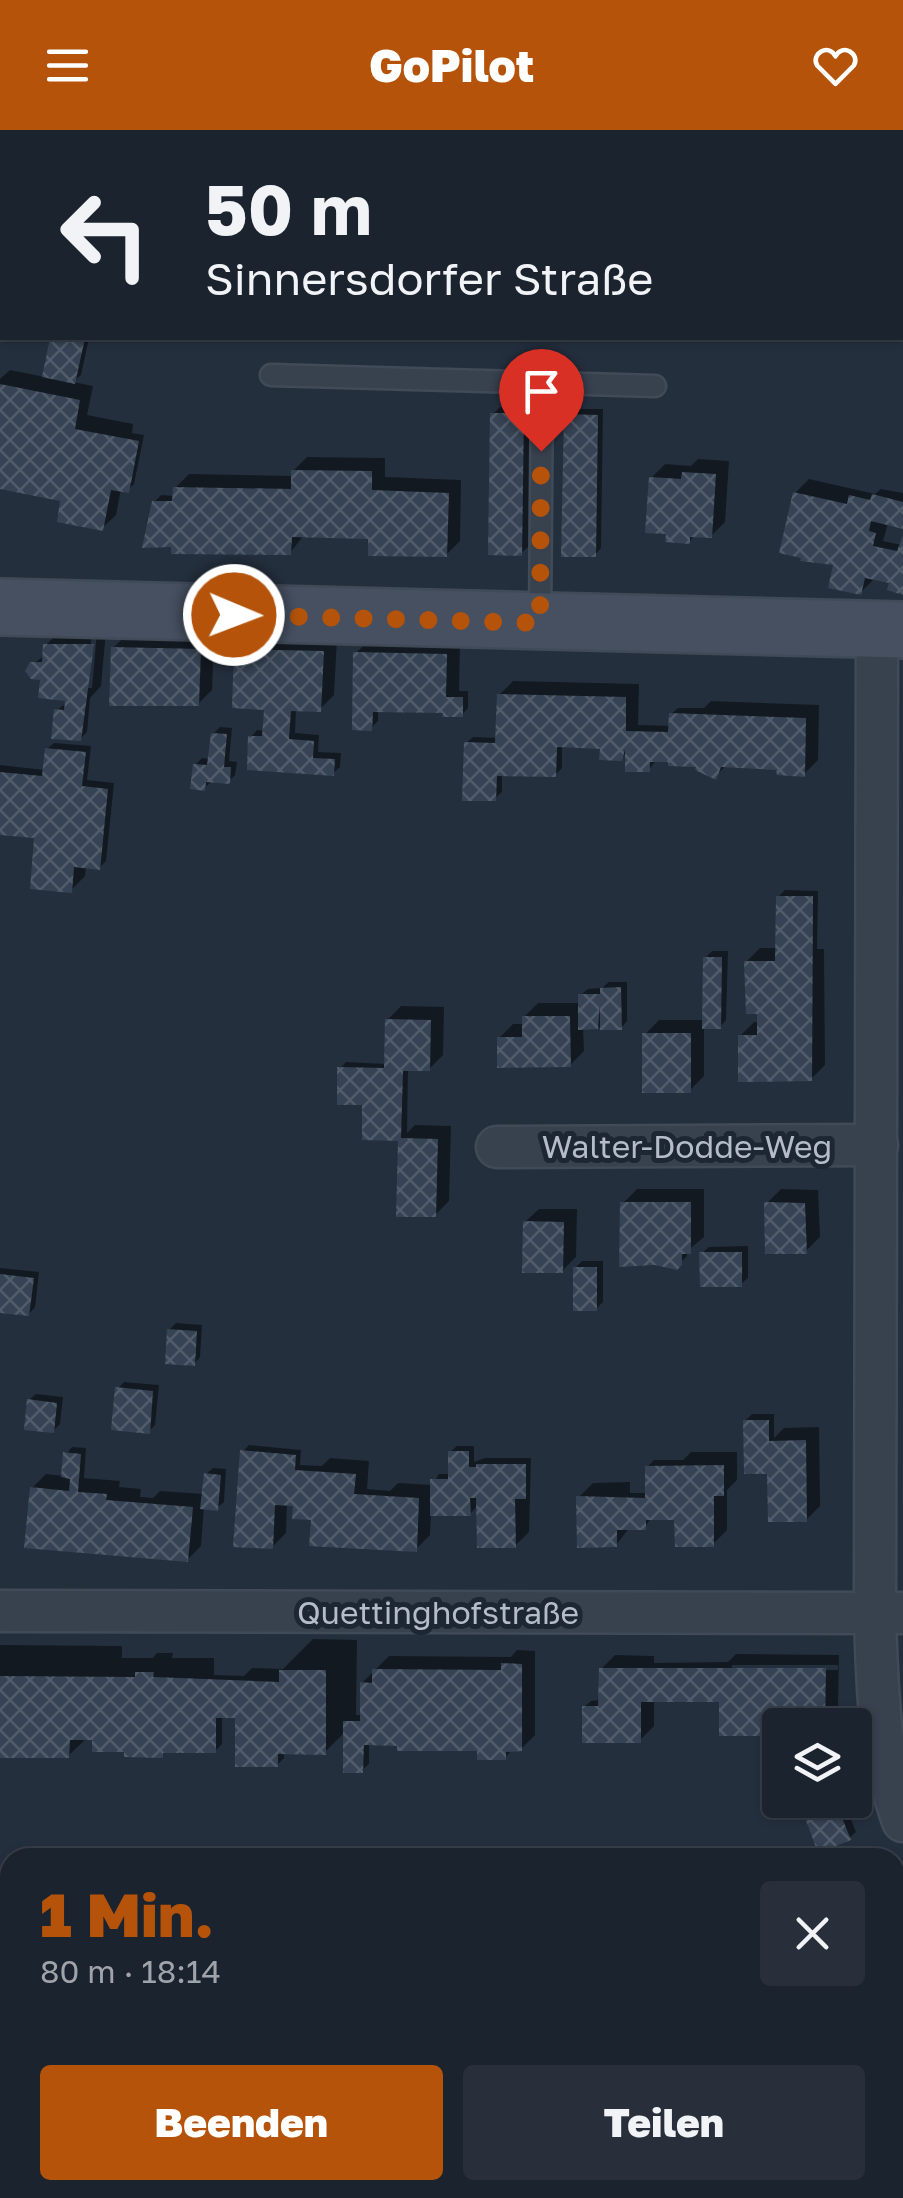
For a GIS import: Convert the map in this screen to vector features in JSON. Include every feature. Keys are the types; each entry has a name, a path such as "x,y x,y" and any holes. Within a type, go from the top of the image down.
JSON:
{"street":[{"path":"0,607 890,630"},
{"name":"Walter-Dodde-Weg","path":"890,630 877,1144 889,1613 878,1715 895,1772 903,1821"},
{"name":"Walter-Dodde-Weg","path":"497,1147 877,1144"},
{"name":"Quettinghofstraße","path":"0,1611 889,1613"}],"lane":[{"path":"271,376 655,386"},
{"path":"540,623 542,382"}],"building":[{"path":"50,340 85,340 75,384 42,377"},
{"path":"0,384 80,400 75,429 139,441 129,493 111,490 103,531 57,522 60,501 0,489"},
{"path":"490,413 524,413 522,556 488,555"},
{"path":"564,414 598,415 596,557 561,557"},
{"path":"291,470 372,471 372,490 449,493 447,557 368,556 368,539 292,537 291,555 171,554 171,547 142,548 152,501 172,501 173,487 291,489"},
{"path":"682,472 716,474 712,538 690,537 690,544 665,542 666,534 645,533 649,477 681,479"},
{"path":"793,492 847,504 849,495 870,500 872,494 903,502 903,529 871,521 869,531 876,533 873,546 897,551 903,535 903,595 887,590 889,583 865,578 861,595 828,588 833,565 800,561 801,558 779,553"},
{"path":"43,644 94,644 81,741 51,739 54,709 64,710 65,701 38,698 40,680 31,679 25,671 30,662 42,662"},
{"path":"111,647 201,649 199,706 109,706"},
{"path":"234,649 324,651 321,712 291,711 289,739 314,741 313,758 335,759 334,776 247,770 248,736 262,736 264,710 232,708"},
{"path":"353,652 447,654 446,697 463,697 463,717 373,712 372,731 352,730"},
{"path":"497,694 626,697 626,731 668,732 669,713 806,718 805,777 777,775 776,770 721,767 716,780 695,770 696,767 668,766 668,762 650,762 650,772 625,772 625,749 622,761 599,760 600,749 557,747 556,777 497,776 496,801 462,801 464,742 495,743"},
{"path":"211,733 227,734 224,767 231,767 230,784 206,782 205,791 190,789 193,764 207,765"},
{"path":"45,748 86,752 82,786 108,789 100,870 74,867 72,893 30,889 34,838 0,835 0,772 42,776"},
{"path":"776,896 813,896 812,1081 738,1082 738,1035 757,1035 757,1014 746,1014 744,961 775,961"},
{"path":"703,957 722,957 721,1029 702,1029"},
{"path":"621,987 622,1030 600,1030 600,1005 598,1029 578,1030 578,994 600,994 600,988"},
{"path":"522,1016 570,1016 571,1067 497,1068 497,1037 522,1037"},
{"path":"385,1019 431,1020 430,1071 403,1071 401,1138 438,1139 436,1217 396,1217 398,1141 362,1140 362,1105 337,1105 337,1067 384,1068"},
{"path":"642,1033 691,1033 691,1093 642,1093"},
{"path":"620,1202 691,1202 691,1254 682,1254 682,1265 677,1270 655,1265 619,1267"},
{"path":"764,1202 805,1203 807,1254 765,1254"},
{"path":"523,1221 564,1222 563,1273 522,1273"},
{"path":"699,1252 742,1252 742,1287 700,1287"},
{"path":"573,1267 597,1267 597,1311 573,1311"},
{"path":"0,1274 34,1278 29,1316 0,1313"},
{"path":"167,1329 197,1331 195,1366 165,1364"},
{"path":"115,1387 153,1391 150,1434 111,1430"},
{"path":"27,1399 57,1403 54,1433 24,1430"},
{"path":"743,1420 769,1420 769,1441 806,1440 807,1522 768,1522 767,1474 744,1474"},
{"path":"240,1450 296,1455 295,1470 356,1474 354,1494 419,1498 417,1552 309,1546 311,1520 292,1519 293,1506 275,1505 273,1549 233,1547"},
{"path":"448,1451 469,1451 469,1467 526,1464 526,1499 515,1499 516,1548 477,1548 476,1498 470,1498 471,1516 430,1516 430,1479 448,1479"},
{"path":"63,1452 81,1454 78,1492 107,1494 106,1500 193,1507 188,1562 24,1548 30,1487 69,1491 70,1479 61,1477"},
{"path":"724,1465 724,1496 714,1496 714,1547 675,1547 674,1520 646,1520 646,1530 617,1530 617,1547 577,1548 576,1496 645,1498 645,1466"},
{"path":"204,1473 221,1475 218,1511 200,1509"},
{"path":"501,1663 522,1664 522,1751 506,1752 506,1760 477,1760 477,1751 397,1751 397,1746 364,1745 363,1773 343,1773 343,1721 360,1721 360,1682 372,1683 372,1669 501,1670"},
{"path":"599,1668 826,1668 825,1708 762,1708 762,1736 719,1736 719,1702 641,1702 641,1743 582,1743 582,1706 598,1706"},
{"path":"279,1670 326,1670 326,1755 278,1754 278,1767 235,1767 235,1718 216,1718 216,1753 124,1757 124,1752 92,1752 92,1740 70,1740 69,1758 0,1758 0,1676 135,1677 135,1672 154,1672 153,1677 279,1682"},
{"path":"805,1818 842,1818 851,1840 831,1848 816,1848"}],"route":[{"path":"234,615 540,623 541,451"}]}
